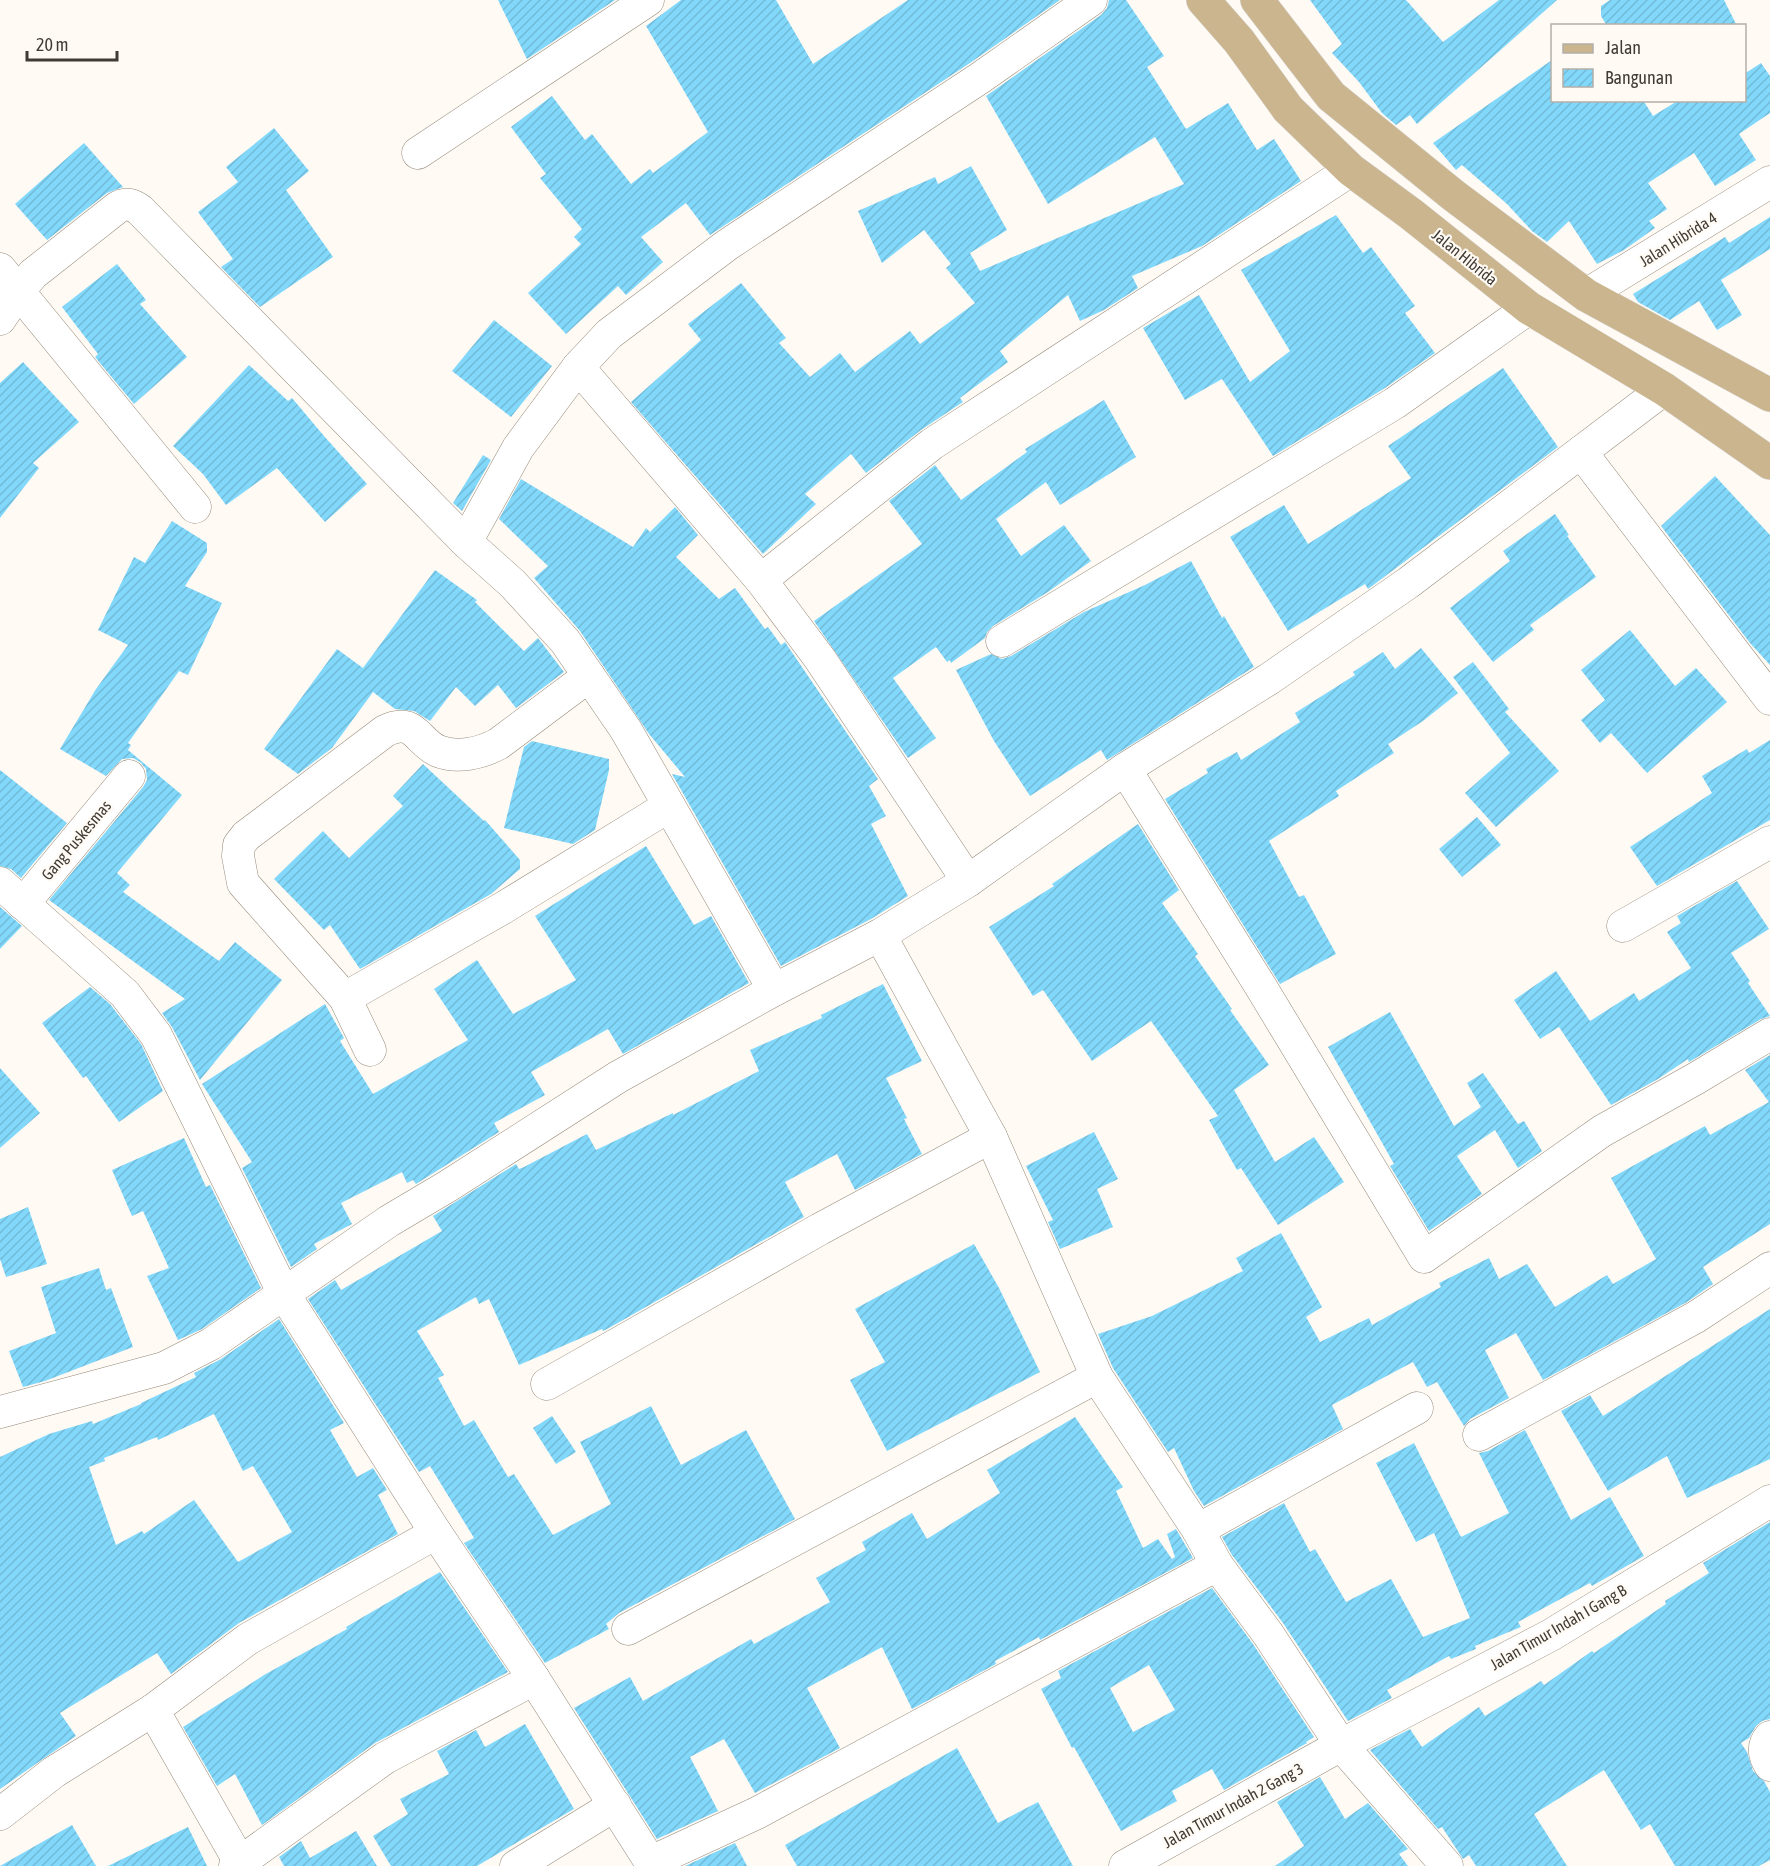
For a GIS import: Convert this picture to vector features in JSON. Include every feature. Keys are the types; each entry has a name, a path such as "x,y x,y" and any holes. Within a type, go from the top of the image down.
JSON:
{"main road":[{"name":"Jalan Hibrida","path":"1203,0 1239,41 1288,109 1351,170 1412,214 1529,308 1664,389 1770,463"},
{"path":"1257,0 1330,96 1453,195 1586,295 1770,394"}],"street":[{"path":"418,153 648,0"},
{"path":"466,542 518,448 578,367 609,334 728,245 980,78 1091,0"},
{"path":"761,580 932,444 1351,170"},
{"name":"Jalan Hibrida 4","path":"1586,295 1770,182"},
{"path":"9,280 33,274 118,207 125,204 134,205 466,542 513,584 565,641 626,729 774,990"},
{"path":"0,319 9,280"},
{"path":"9,280 195,507"},
{"path":"1002,641 1395,403 1529,308"},
{"path":"578,367 761,580 820,659 968,881"},
{"path":"0,1412 164,1368 211,1344 389,1221 618,1077 774,990 880,935 968,881 1023,844 1125,769 1269,679 1408,583 1664,389"},
{"path":"1581,452 1770,699"},
{"path":"370,1050 345,998 243,883 238,855 239,845 246,836 394,726 405,726 414,730 436,750 471,754 487,750 589,676"},
{"path":"1125,769 1425,1257 1602,1131 1770,1034"},
{"name":"Gang Puskesmas","path":"23,904 129,776"},
{"path":"345,998 502,908 669,806"},
{"path":"1623,926 1770,842"},
{"path":"0,883 124,994 156,1035 284,1294 436,1533 534,1679 652,1864 758,1813 1217,1564"},
{"path":"880,935 991,1137 1097,1377 1198,1530 1217,1564 1268,1634 1341,1745 1447,1866"},
{"path":"547,1383 819,1229 991,1137"},
{"path":"1479,1435 1696,1317 1770,1268"},
{"path":"628,1629 1097,1377"},
{"path":"1198,1530 1417,1408"},
{"name":"Jalan Timur Indah I Gang B","path":"1341,1745 1551,1635 1770,1501"},
{"path":"0,1814 54,1772 153,1710 248,1639 436,1533"},
{"path":"153,1710 239,1865 385,1758 534,1679"},
{"path":"1770,1737 1764,1749 1770,1765"},
{"name":"Jalan Timur Indah 2 Gang 3","path":"1125,1866 1341,1745"},
{"path":"516,1866 615,1805"}],"building":[{"path":"498,0 615,0 527,59"},
{"path":"681,0 776,0 813,64 908,0 1060,0 970,63 710,235 686,203 641,237 663,262 626,295 618,286 566,334 528,293 581,244 574,237 582,229 540,178 546,174 511,127 552,96 585,140 592,134 631,184 650,169 653,173 708,132 646,26"},
{"path":"1109,0 1126,0 1164,56 1147,67 1186,129 1228,103 1257,150 1274,139 1301,181 1202,246 1132,276 1138,288 1104,310 1080,321 1068,295 1000,351 1008,362 960,398 963,402 921,430 866,473 851,454 805,494 816,504 763,554 631,402 701,340 688,324 741,283 786,338 779,343 810,377 840,353 855,372 910,331 920,344 975,303 946,268 951,264 924,230 882,263 858,211 935,177 938,184 971,166 1007,230 970,253 980,271 1184,184 1155,137 1048,204 986,96 1101,15 1107,8"},
{"path":"1310,0 1406,0 1443,42 1499,0 1557,0 1417,124 1410,115 1396,125 1382,113 1359,82 1332,53 1342,44"},
{"path":"1610,0 1724,0 1736,24 1606,24 1601,16 1601,6"},
{"path":"1551,61 1551,102 1644,102 1653,116 1676,102 1746,102 1746,73 1761,63 1770,76 1770,113 1739,134 1756,160 1715,186 1694,153 1648,183 1667,209 1649,221 1655,228 1624,250 1597,264 1569,221 1547,242 1532,231 1507,204 1462,165 1456,170 1433,143"},
{"path":"274,128 309,171 286,190 333,257 260,307 221,267 233,259 198,212 238,182 226,167"},
{"path":"84,143 123,187 107,193 47,240 15,204"},
{"path":"1336,215 1363,253 1371,247 1415,306 1405,313 1435,353 1385,388 1273,456 1222,379 1185,400 1143,328 1199,295 1250,382 1290,351 1241,270"},
{"path":"1770,217 1770,249 1721,280 1742,315 1717,330 1699,301 1670,320 1638,302 1633,294 1725,237 1729,243"},
{"path":"117,264 146,300 140,304 187,357 134,404 95,357 98,354 62,307"},
{"path":"494,320 552,366 511,417 452,371"},
{"path":"23,362 79,422 33,463 39,468 0,518 0,383"},
{"path":"249,365 288,401 292,398 367,484 325,522 277,468 226,505 203,474 173,446"},
{"path":"1503,368 1558,447 1368,589 1365,584 1288,631 1230,537 1284,505 1308,544 1411,478 1388,446"},
{"path":"1104,400 1136,457 1060,505 1046,482 996,519 1021,556 1064,525 1091,561 1048,592 993,626 985,638 951,663 950,660 947,662 936,647 893,678 936,738 908,758 814,621 922,544 889,501 935,465 961,500 1027,452 1025,449"},
{"path":"483,455 491,460 462,511 453,503"},
{"path":"1715,476 1770,535 1770,665 1750,643 1661,526"},
{"path":"521,479 633,547 646,528 650,532 675,507 698,535 676,557 719,599 735,588 765,629 768,627 781,645 785,642 878,779 869,786 886,816 871,824 908,896 871,919 781,966 672,774 685,777 649,734 580,631 534,578 548,566 499,519"},
{"path":"1555,514 1569,535 1567,536 1596,577 1530,625 1534,630 1493,662 1450,608 1510,561 1503,551"},
{"path":"172,521 207,543 207,552 185,586 222,603 188,675 179,671 128,743 131,745 128,750 182,795 117,873 130,885 123,892 219,961 235,942 282,980 200,1080 162,1013 185,999 49,900 147,780 146,769 133,758 122,759 106,776 60,749 96,689 128,645 98,630 134,557 145,563"},
{"path":"1191,561 1222,618 1224,616 1254,667 1107,760 1101,750 1030,796 994,741 956,670 991,654 1002,659 1011,656 1084,612 1145,585"},
{"path":"435,570 477,600 475,602 524,651 538,638 564,672 516,708 498,685 475,706 456,687 430,721 414,711 395,709 373,692 332,748 298,774 264,749 337,649 363,668"},
{"path":"1630,630 1675,686 1696,668 1727,702 1647,773 1611,733 1600,743 1581,720 1605,700 1581,670"},
{"path":"1421,648 1458,693 1423,721 1388,744 1394,753 1336,791 1339,796 1269,841 1299,897 1304,895 1336,954 1280,984 1165,799 1208,773 1206,769 1237,752 1241,760 1300,722 1295,713 1355,675 1353,672 1383,652 1395,669"},
{"path":"1473,662 1509,709 1505,712 1559,771 1496,827 1465,793 1510,753 1453,677"},
{"path":"1770,740 1770,820 1657,886 1630,847 1712,793 1702,776 1747,749 1749,753"},
{"path":"532,741 609,759 609,770 595,830 573,844 504,828 524,747"},
{"path":"423,764 485,820 520,860 520,869 491,894 360,969 330,925 324,930 274,879 323,831 349,858 403,806 393,796"},
{"path":"0,770 67,823 21,878 11,869 0,866"},
{"path":"1477,817 1501,845 1462,877 1439,849"},
{"path":"1138,824 1179,890 1162,903 1198,954 1195,956 1232,1009 1230,1010 1269,1065 1234,1090 1275,1162 1314,1137 1344,1182 1278,1225 1241,1168 1237,1170 1209,1120 1218,1116 1151,1021 1092,1061 1043,990 1033,996 989,927 1054,886 1052,884"},
{"path":"646,846 694,925 711,916 749,983 623,1054 608,1029 531,1072 545,1095 494,1123 499,1132 416,1184 413,1180 407,1183 402,1172 341,1203 352,1224 314,1244 317,1249 291,1267 242,1168 252,1162 202,1084 325,1004 344,1038 340,1041 373,1094 468,1040 434,989 477,960 513,1014 576,980 535,916"},
{"path":"1737,881 1769,929 1731,953 1770,1016 1761,1019 1689,1062 1688,1059 1611,1105 1559,1027 1540,1039 1514,1000 1556,971 1590,1021 1634,993 1639,1001 1691,968 1667,932 1681,923 1677,916"},
{"path":"0,907 22,926 0,949"},
{"path":"883,984 922,1061 886,1078 907,1118 904,1119 922,1154 855,1190 837,1154 785,1182 804,1217 609,1328 519,1365 489,1299 479,1304 476,1297 417,1331 444,1375 438,1378 464,1426 474,1420 508,1477 514,1474 553,1535 611,1504 580,1442 651,1406 681,1465 746,1430 795,1519 619,1613 606,1624 609,1629 545,1663 464,1543 474,1538 430,1466 419,1472 308,1299 335,1280 341,1290 442,1231 433,1216 516,1164 519,1169 524,1167 587,1134 596,1150 673,1113 673,1115 759,1071 750,1050 822,1018 821,1015"},
{"path":"90,987 110,1004 141,1044 163,1091 119,1122 86,1076 83,1078 42,1023"},
{"path":"1390,1012 1454,1126 1481,1107 1467,1083 1483,1073 1518,1124 1524,1121 1542,1151 1518,1168 1495,1130 1457,1156 1482,1194 1429,1231 1390,1166 1394,1164 1328,1047"},
{"path":"1770,1055 1770,1224 1703,1267 1713,1284 1687,1302 1543,1380 1516,1333 1485,1350 1509,1398 1470,1419 1464,1426 1437,1382 1427,1387 1413,1362 1332,1405 1343,1429 1204,1506 1194,1491 1174,1448 1168,1452 1113,1368 1098,1334 1152,1316 1243,1271 1236,1258 1281,1233 1322,1307 1306,1317 1320,1342 1369,1318 1372,1325 1441,1287 1439,1283 1489,1258 1499,1279 1527,1264 1555,1307 1607,1275 1613,1284 1656,1259 1611,1178 1705,1126 1710,1135 1769,1102 1745,1070"},
{"path":"0,1068 40,1113 0,1148"},
{"path":"1094,1132 1118,1179 1097,1189 1113,1227 1060,1249 1048,1222 1053,1220 1026,1166"},
{"path":"184,1138 206,1187 210,1185 261,1288 202,1329 178,1340 147,1276 169,1268 143,1211 132,1216 112,1170"},
{"path":"28,1207 47,1264 6,1277 0,1259 0,1219"},
{"path":"974,1244 999,1288 1040,1372 887,1451 850,1380 885,1362 855,1309"},
{"path":"99,1268 106,1290 111,1288 133,1347 45,1381 23,1387 9,1351 56,1333 41,1287"},
{"path":"1770,1309 1770,1459 1687,1498 1667,1456 1608,1491 1561,1411 1590,1395 1603,1416"},
{"path":"279,1319 344,1423 330,1430 357,1477 373,1468 387,1490 378,1495 398,1534 239,1623 171,1674 157,1653 60,1713 76,1736 0,1789 0,1457 49,1434 92,1421 93,1424 141,1404 196,1377 194,1373 221,1359","holes":["214,1414 243,1471 253,1466 292,1532 238,1562 194,1500 144,1534 142,1531 116,1545 89,1467 105,1461 104,1458 157,1437 158,1440"]},
{"path":"552,1416 576,1452 556,1464 533,1428"},
{"path":"1075,1417 1123,1487 1116,1491 1143,1548 1158,1539 1172,1559 1175,1557 1167,1534 1176,1529 1193,1558 1040,1640 1039,1637 995,1661 996,1664 912,1709 882,1647 807,1688 840,1748 755,1793 724,1739 690,1757 718,1811 657,1839 574,1708 630,1677 643,1701 751,1639 754,1644 830,1602 816,1578 866,1550 862,1542 912,1513 927,1539 1000,1493 987,1470"},
{"path":"1525,1430 1571,1520 1610,1497 1644,1556 1592,1586 1590,1583 1518,1622 1521,1627 1475,1646 1476,1649 1451,1659 1449,1656 1387,1690 1392,1698 1348,1721 1283,1623 1232,1555 1222,1537 1284,1503 1310,1552 1315,1549 1346,1602 1391,1579 1423,1637 1470,1618 1434,1533 1416,1542 1376,1463 1414,1443 1461,1537 1509,1513 1479,1453 1488,1451"},
{"path":"1770,1522 1770,1719 1762,1721 1749,1738 1741,1743 1747,1752 1753,1771 1764,1781 1770,1792 1770,1860 1759,1866 1675,1866 1650,1824 1641,1830 1604,1770 1534,1814 1567,1866 1476,1866 1469,1855 1463,1859 1442,1827 1438,1829 1370,1750 1410,1729 1422,1747 1479,1707 1485,1716 1541,1681 1544,1685 1709,1573 1703,1563"},
{"path":"440,1572 508,1672 375,1743 262,1825 235,1774 217,1786 183,1727 264,1675 347,1629 346,1627"},
{"path":"1212,1588 1253,1644 1314,1737 1224,1790 1212,1769 1172,1791 1177,1801 1121,1831 1074,1747 1072,1748 1041,1689 1061,1678 1058,1671","holes":["1149,1665 1175,1710 1133,1732 1110,1688"]},
{"path":"525,1724 574,1809 477,1866 391,1866 373,1836 408,1814 400,1799 449,1774 437,1751 476,1730 485,1747"},
{"path":"957,1748 998,1823 1038,1802 1073,1866 797,1866 785,1845"},
{"path":"1320,1777 1345,1819 1368,1803 1408,1849 1399,1854 1408,1866 1275,1866 1304,1846 1277,1802"},
{"path":"72,1825 96,1866 0,1866"},
{"path":"188,1827 207,1866 108,1866"},
{"path":"356,1831 377,1866 284,1866 279,1857 301,1841 310,1858"},
{"path":"735,1843 747,1866 685,1866"}]}
